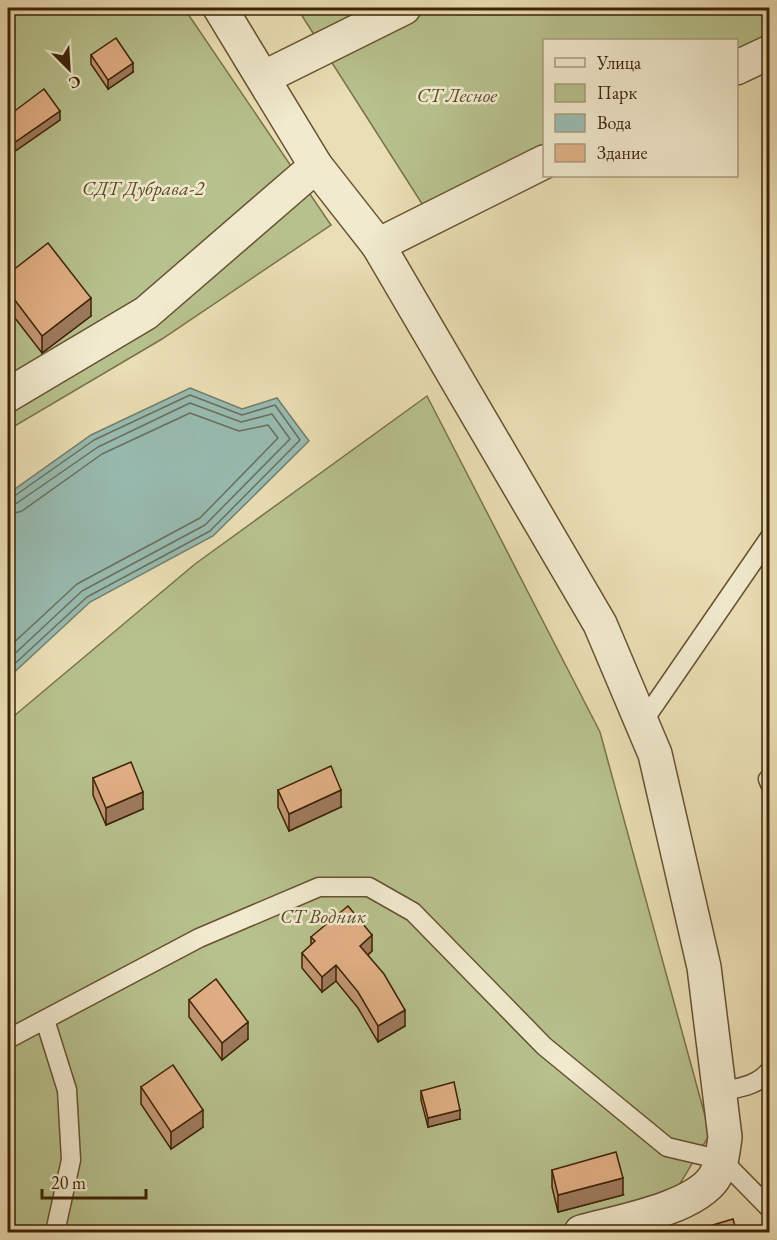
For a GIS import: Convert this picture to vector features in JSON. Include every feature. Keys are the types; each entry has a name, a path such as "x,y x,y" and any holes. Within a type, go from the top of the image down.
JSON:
{"street":[{"path":"220,8 316,166 378,244 600,624 655,754 704,967 725,1137 722,1160 715,1177 702,1191 686,1200 581,1233"},
{"path":"264,77 404,8"},
{"path":"738,67 770,52"},
{"path":"378,244 543,162"},
{"path":"8,395 146,312 316,166"}],"lane":[{"path":"642,723 770,537"},
{"path":"8,1039 199,938 319,887 369,887 413,912 544,1046 667,1147 722,1160 770,1209"},
{"path":"45,1020 67,1090 71,1160 55,1233"},
{"path":"719,1092 750,1085 764,1078 770,1070"}],"green space":[{"name":"СДТ Дубрава-2","path":"8,8 184,8 331,225 162,339 8,430"},
{"name":"СТ Лесное","path":"297,8 769,8 769,54 738,69 738,39 543,39 543,157 426,210"},
{"name":"СТ Водник","path":"427,396 600,732 710,1134 675,1192 563,1232 8,1232 8,721 195,564"}],"water":[{"path":"190,388 242,409 277,398 309,441 213,536 90,602 8,678 8,494 91,435"}],"building":[{"path":"116,38 133,63 108,80 91,55"},
{"path":"44,89 60,111 8,147 8,116"},
{"path":"48,243 91,298 42,336 8,291 8,274"},
{"path":"131,762 143,792 106,808 93,778"},
{"path":"331,766 341,790 289,814 278,790"},
{"path":"348,906 372,935 360,946 384,974 405,1010 378,1026 358,992 336,965 322,977 302,953 315,941 311,937"},
{"path":"216,979 248,1022 222,1043 189,1000"},
{"path":"173,1065 203,1110 171,1132 141,1087"},
{"path":"454,1082 460,1110 428,1118 421,1091"},
{"path":"616,1152 623,1178 558,1195 552,1170"},
{"path":"733,1219 737,1233 697,1233 696,1230"},
{"path":"367,1228 368,1233 342,1233"}]}
